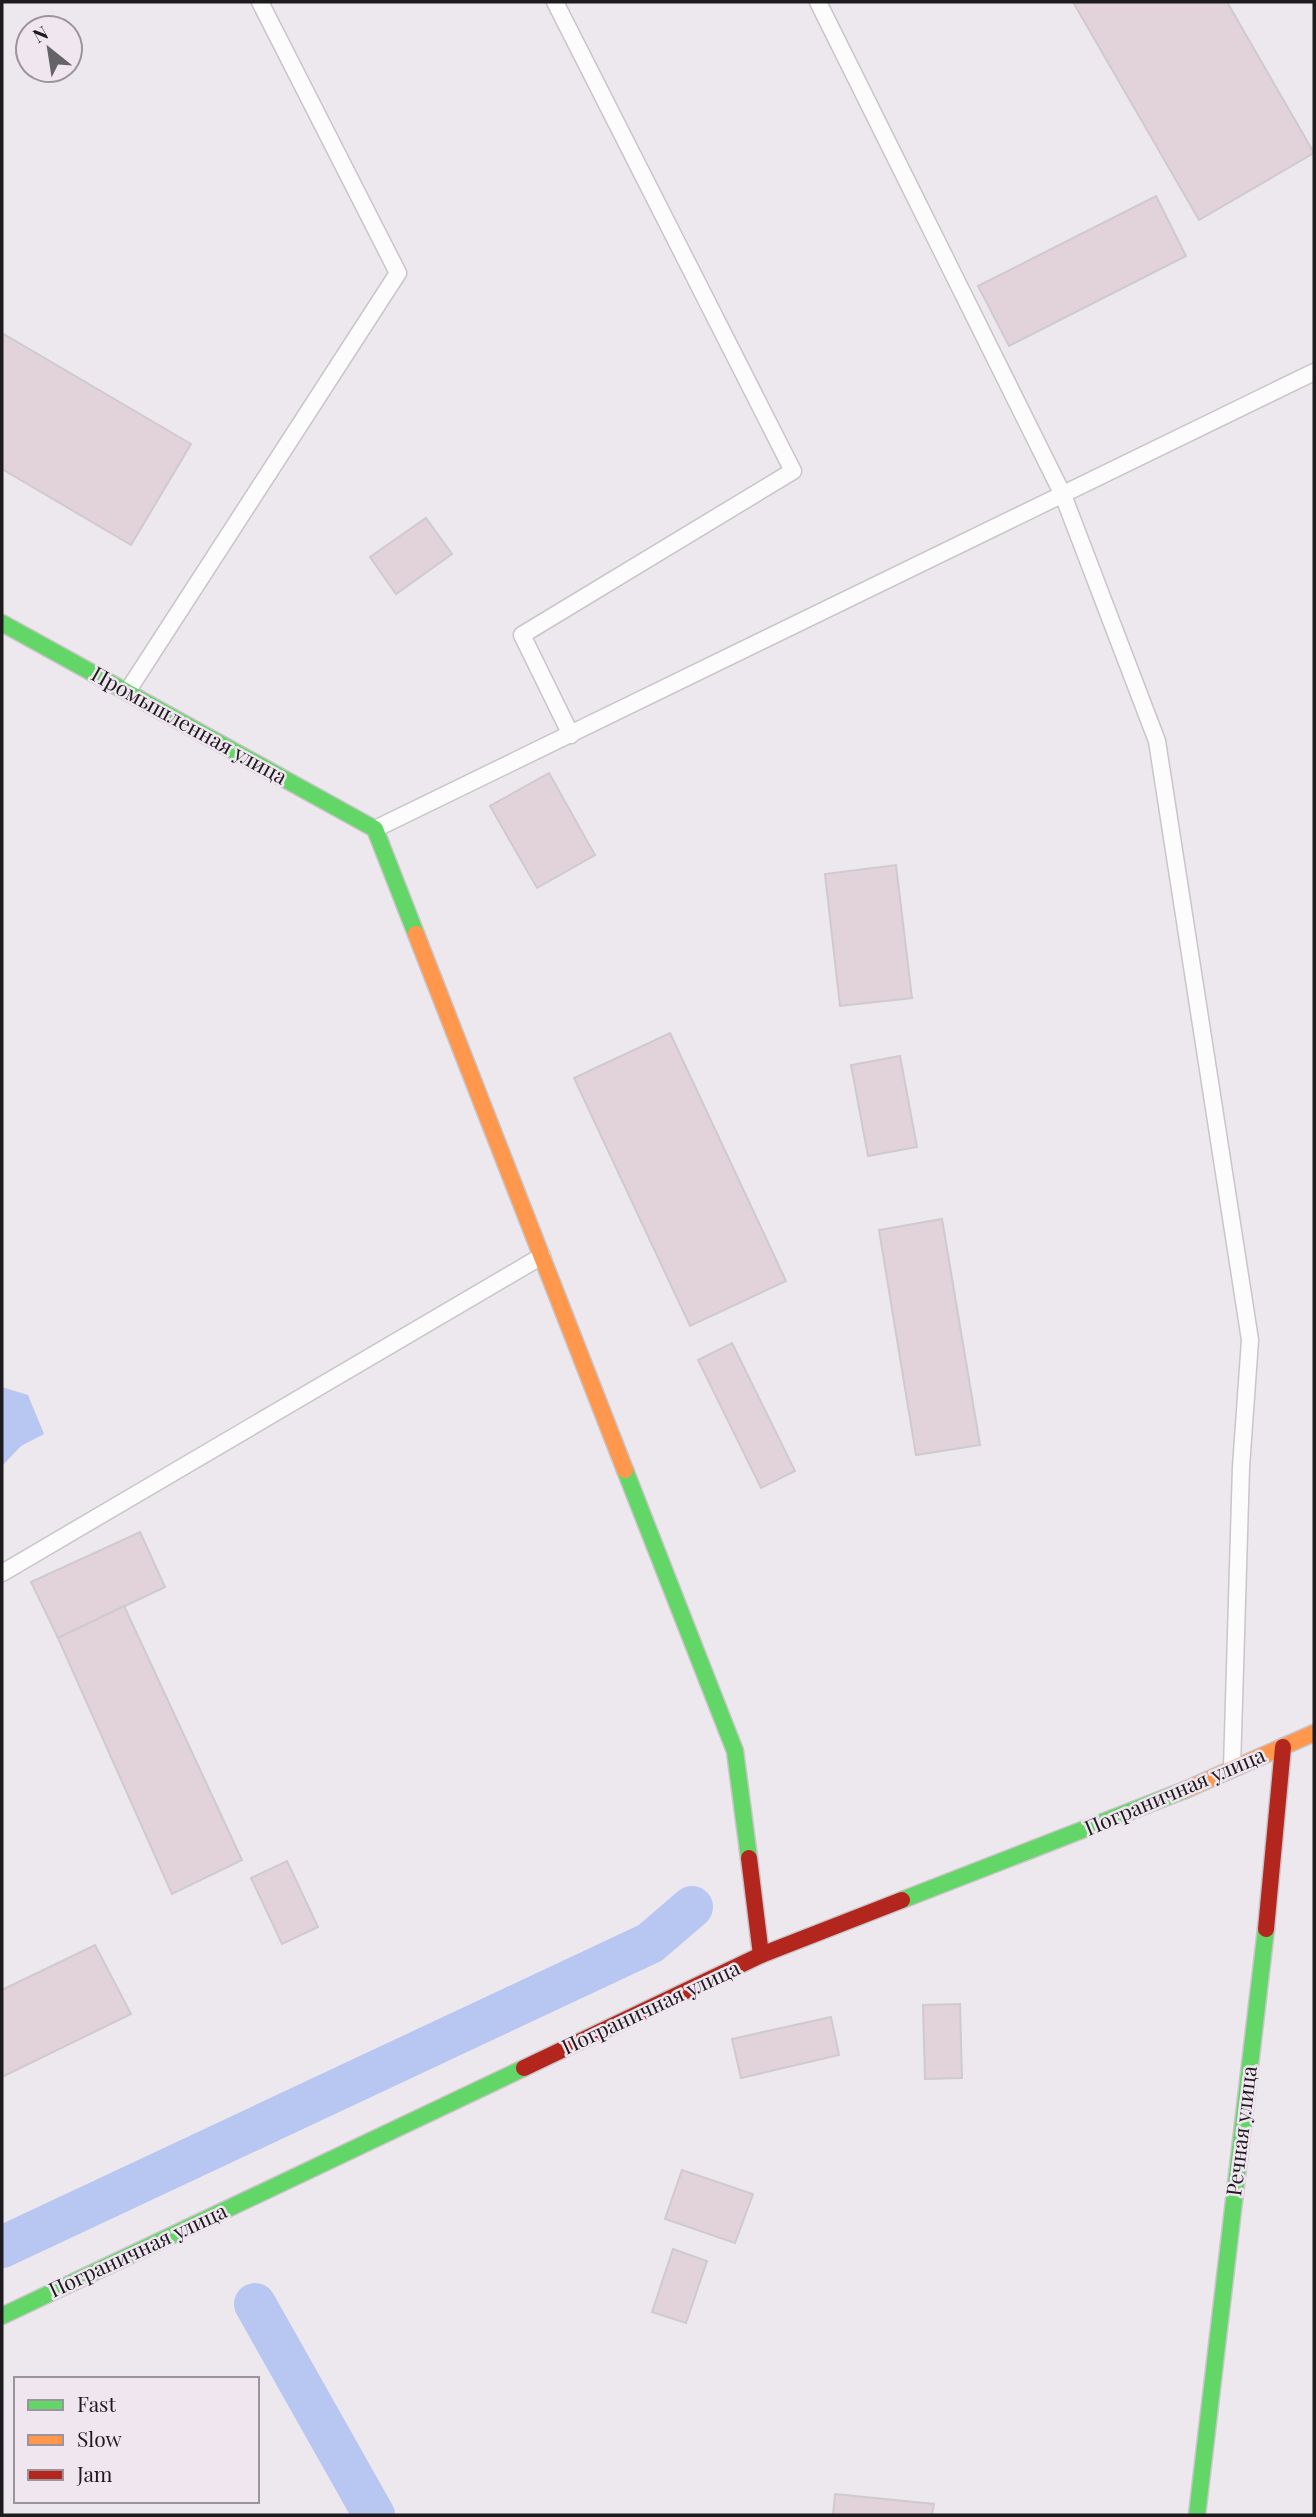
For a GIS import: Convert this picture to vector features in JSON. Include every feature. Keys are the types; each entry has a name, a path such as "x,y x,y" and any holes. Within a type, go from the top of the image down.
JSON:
{"street":[{"name":"Промышленная улица","path":"2,623 375,830"},
{"path":"375,830 735,1751 761,1955"},
{"name":"Пограничная улица","path":"2,2316 761,1955 1168,1797 1314,1733"},
{"name":"Речная улица","path":"1197,2515 1271,1888 1283,1747"}],"lane":[{"path":"127,692 398,273 260,2"},
{"path":"555,2 793,471 522,635 571,735"},
{"path":"818,2 1063,495 1157,741 1250,1340 1241,1467 1232,1768"},
{"path":"375,830 1314,372"},
{"path":"2,1573 542,1256"}],"water":[{"path":"2,1387 28,1395 44,1434 21,1446 2,1466"}],"building":[{"path":"1073,2 1227,2 1314,153 1199,220"},
{"path":"1156,196 1186,256 1009,346 978,286"},
{"path":"2,333 191,444 131,545 2,469"},
{"path":"426,518 452,554 396,594 370,557"},
{"path":"549,773 595,855 537,888 490,806"},
{"path":"896,865 912,998 840,1006 825,874"},
{"path":"670,1033 786,1281 690,1326 574,1078"},
{"path":"900,1056 917,1147 868,1156 851,1065"},
{"path":"942,1219 980,1445 916,1455 879,1230"},
{"path":"732,1343 795,1471 761,1488 698,1360"},
{"path":"140,1532 165,1587 58,1638 31,1582"},
{"path":"124,1606 242,1860 172,1894 58,1638"},
{"path":"287,1861 318,1927 282,1944 251,1878"},
{"path":"95,1945 131,2014 2,2077 2,1990"},
{"path":"960,2004 962,2078 925,2079 923,2005"},
{"path":"831,2017 839,2055 741,2078 732,2039"},
{"path":"682,2170 753,2194 735,2243 665,2219"},
{"path":"673,2249 707,2261 686,2323 652,2312"},
{"path":"835,2494 934,2504 932,2515 833,2515"}],"waterway":[{"path":"2,2247 650,1943 692,1907"},
{"path":"255,2304 374,2515"}],"traffic: fast":[{"path":"2,623 375,829 416,934"},
{"path":"625,1470 735,1751 749,1858"},
{"path":"902,1900 1185,1790"},
{"path":"1197,2515 1266,1929"},
{"path":"2,2316 524,2068"}],"traffic: slow":[{"path":"416,934 625,1470"},
{"path":"1185,1790 1314,1733"}],"traffic: jam":[{"path":"1266,1929 1283,1747"},
{"path":"749,1858 761,1955"},
{"path":"524,2068 761,1955 902,1900"}]}
